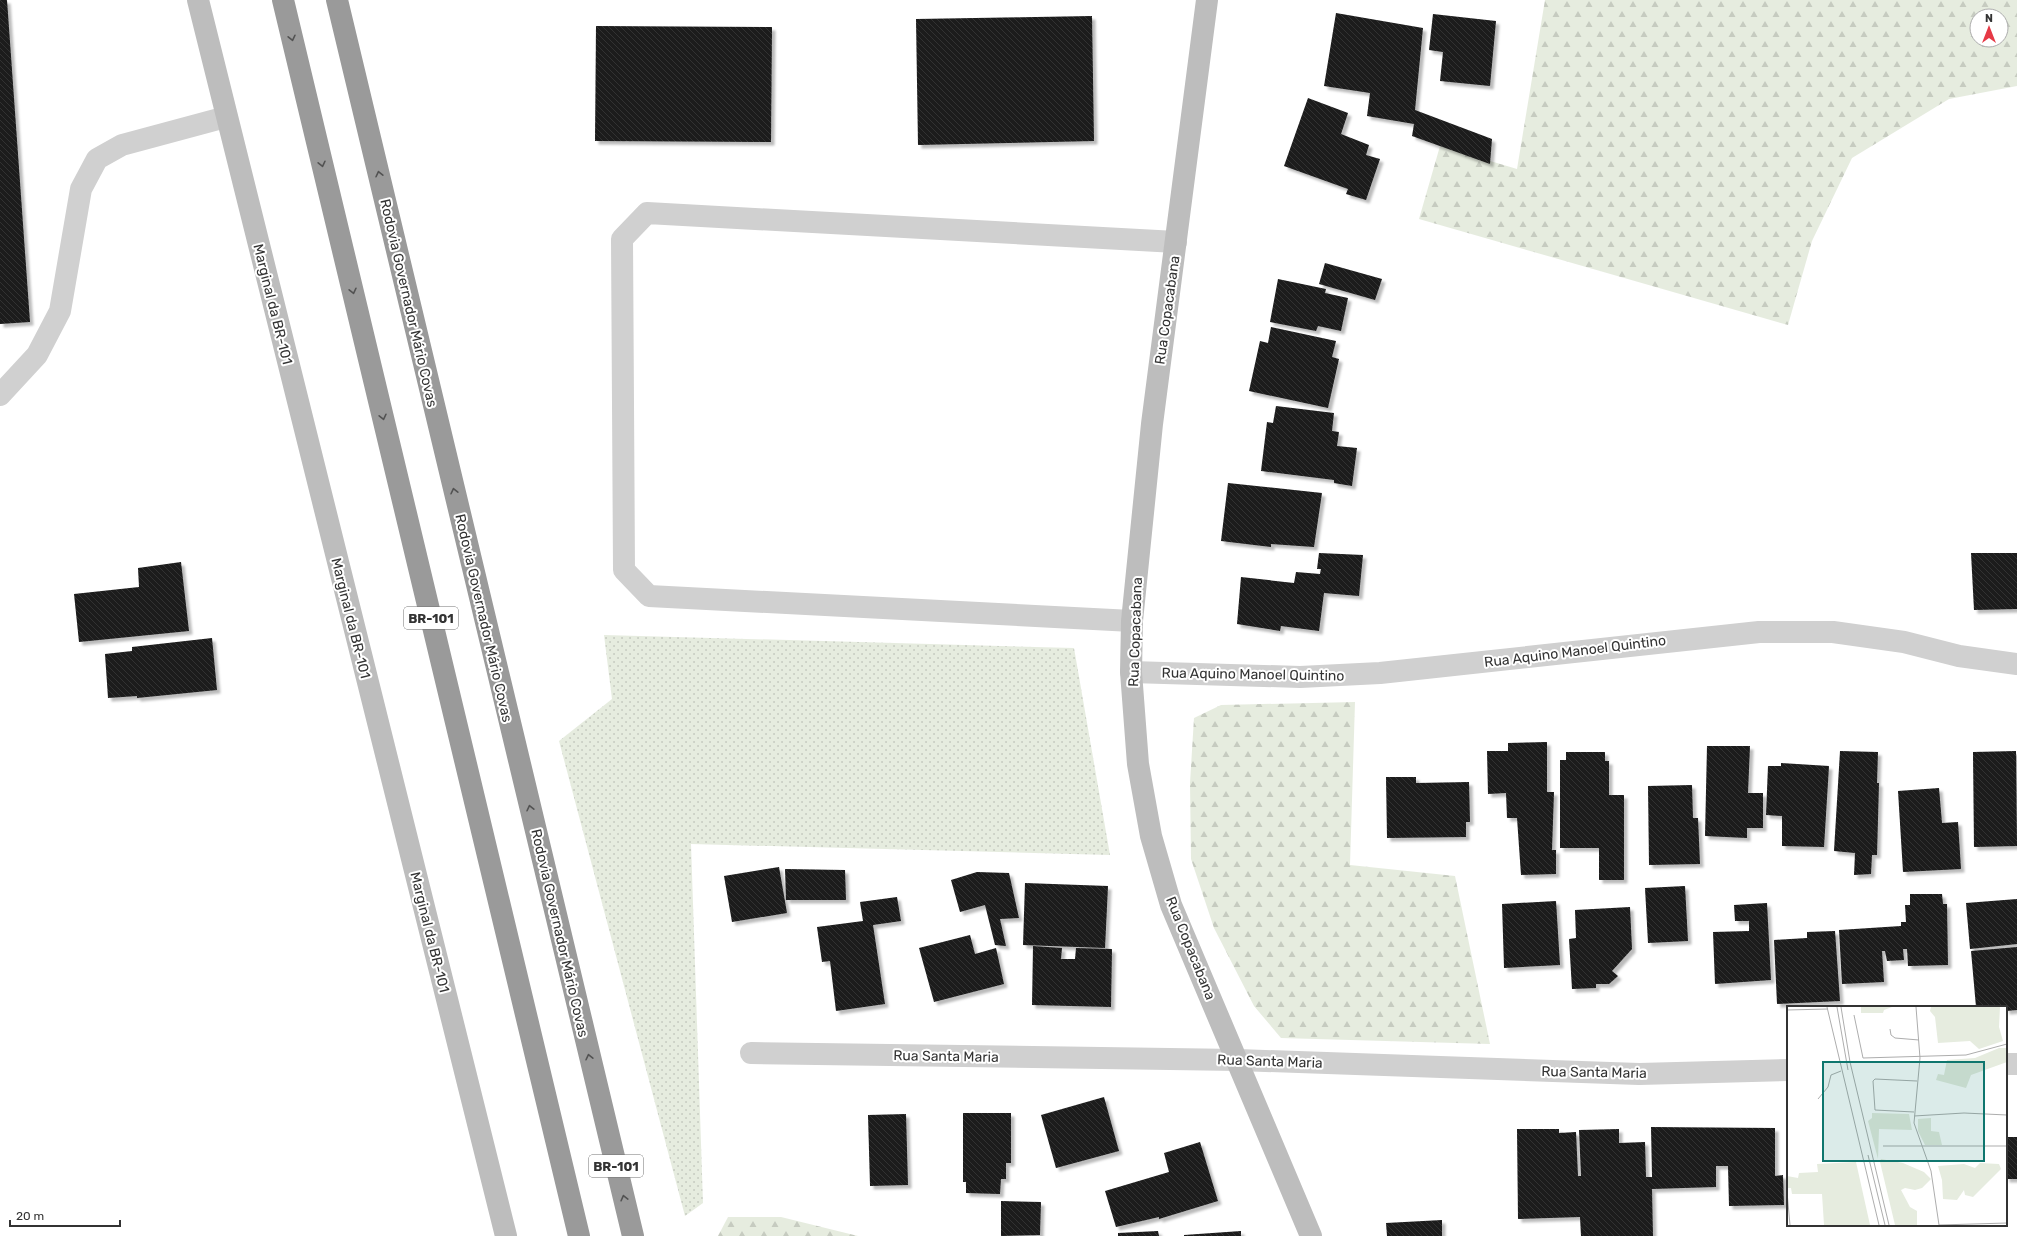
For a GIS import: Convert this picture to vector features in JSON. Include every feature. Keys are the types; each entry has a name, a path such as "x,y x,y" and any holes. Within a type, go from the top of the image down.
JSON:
{"highway":[{"name":"BR-101","path":"283,0 579,1236"},
{"name":"Rodovia Governador Mário Covas","path":"337,0 596,1087 633,1236"}],"main road":[{"name":"Marginal da BR-101","path":"198,0 506,1236"},
{"name":"Rua Copacabana","path":"1207,0 1151,432 1132,621 1131,672 1138,764 1151,836 1172,905 1311,1236"}],"street":[{"path":"0,395 37,355 60,311 81,189 97,159 122,145 226,117"},
{"path":"1132,621 649,596 624,570 622,239 647,213 1176,242"},
{"name":"Rua Aquino Manoel Quintino","path":"1131,672 1300,677 1380,673 1759,632 1833,632 1904,642 1959,656 2017,664"},
{"name":"Rua Santa Maria","path":"751,1053 1238,1060 1631,1074 1787,1070"}],"green space":[{"path":"1545,0 2017,0 2017,86 1949,99 1852,158 1812,241 1788,325 1419,219 1440,146 1517,169"},
{"path":"604,635 1074,648 1110,855 691,844 703,1203 685,1216 559,741 612,699"},
{"path":"1355,702 1350,865 1455,876 1490,1044 1281,1038 1254,1006 1214,928 1191,859 1190,783 1194,718 1221,705"},
{"path":"728,1217 781,1217 858,1236 718,1236"}],"building":[{"path":"0,0 7,0 30,322 0,324"},
{"path":"1336,13 1423,28 1415,110 1492,139 1490,164 1412,136 1414,124 1367,116 1370,93 1324,86"},
{"path":"1433,14 1496,21 1490,86 1440,81 1443,52 1429,50"},
{"path":"1092,16 1094,141 918,145 916,19"},
{"path":"596,26 772,27 771,142 595,141"},
{"path":"1308,98 1348,113 1341,134 1369,145 1366,155 1380,159 1366,200 1346,194 1348,189 1284,166"},
{"path":"1325,263 1382,279 1375,300 1319,284"},
{"path":"1278,279 1326,289 1325,293 1348,298 1341,331 1318,326 1316,331 1270,322"},
{"path":"1271,327 1336,341 1332,357 1339,359 1328,408 1249,391 1260,341 1268,343"},
{"path":"1276,406 1334,413 1332,431 1339,432 1337,446 1357,448 1352,486 1334,483 1334,480 1261,471 1267,422 1273,423"},
{"path":"1228,483 1322,493 1314,547 1271,544 1271,547 1221,541"},
{"path":"1319,553 1363,555 1359,596 1324,593 1319,631 1281,626 1280,631 1237,624 1241,577 1294,583 1296,572 1320,574 1321,569 1317,569"},
{"path":"1971,553 2017,553 2017,609 1974,610"},
{"path":"181,562 189,631 79,642 74,594 139,587 138,568"},
{"path":"212,638 217,690 137,698 137,696 108,698 105,654 132,651 132,647"},
{"path":"1547,742 1547,792 1554,792 1552,850 1556,850 1556,874 1521,875 1517,818 1507,818 1506,793 1488,794 1487,751 1508,751 1508,743"},
{"path":"1707,746 1750,746 1748,793 1763,793 1763,828 1747,828 1747,838 1705,836"},
{"path":"1840,751 1878,752 1877,783 1879,783 1877,855 1872,855 1871,874 1854,875 1855,853 1834,851"},
{"path":"2016,751 2017,846 1974,847 1973,752"},
{"path":"1566,752 1605,752 1605,761 1609,761 1609,795 1624,795 1624,880 1599,880 1599,848 1560,848 1560,760 1566,760"},
{"path":"1781,763 1829,766 1824,847 1782,846 1782,816 1766,815 1768,766 1781,766"},
{"path":"1386,777 1416,777 1416,783 1469,782 1470,822 1466,822 1466,837 1387,838"},
{"path":"1692,785 1693,818 1698,818 1700,864 1649,865 1648,786"},
{"path":"1939,788 1942,823 1958,822 1961,869 1903,872 1898,791"},
{"path":"779,867 787,913 732,922 724,876"},
{"path":"785,869 845,870 846,900 786,900"},
{"path":"977,872 1009,873 1019,918 1000,919 1006,946 995,945 985,905 960,912 951,880"},
{"path":"1025,883 1108,886 1105,948 1023,945"},
{"path":"1685,886 1688,941 1648,943 1645,888"},
{"path":"1910,894 1942,894 1943,904 1947,904 1948,965 1908,966 1907,949 1903,949 1904,960 1887,961 1885,951 1882,951 1884,982 1842,984 1839,930 1901,926 1901,922 1906,922 1905,905 1910,905"},
{"path":"897,897 901,921 873,925 885,1004 836,1011 830,961 822,962 817,927 863,921 860,902"},
{"path":"2017,899 2017,944 1970,949 1966,903"},
{"path":"1556,901 1560,965 1504,968 1502,904"},
{"path":"1767,903 1771,980 1715,984 1713,932 1749,931 1749,921 1735,921 1734,905"},
{"path":"1630,907 1632,949 1612,971 1618,976 1609,984 1596,984 1596,988 1572,989 1569,939 1576,938 1575,910"},
{"path":"1835,931 1840,1001 1777,1004 1774,940 1807,938 1807,932"},
{"path":"970,935 975,954 996,948 1004,984 934,1002 919,948"},
{"path":"1033,946 1062,948 1061,959 1075,959 1076,948 1112,949 1111,1007 1032,1005"},
{"path":"2017,947 2017,1010 2007,1011 2007,1006 1976,1006 1971,951"},
{"path":"1104,1097 1119,1151 1056,1168 1041,1115"},
{"path":"963,1113 1011,1113 1011,1163 1006,1163 1006,1179 1001,1179 1000,1194 966,1193 966,1182 963,1182"},
{"path":"906,1114 908,1185 870,1186 868,1115"},
{"path":"1651,1127 1775,1128 1775,1176 1783,1175 1784,1205 1729,1206 1728,1166 1716,1166 1716,1187 1652,1189 1653,1236 1581,1236 1580,1217 1518,1219 1517,1129 1559,1129 1559,1133 1576,1132 1578,1176 1581,1176 1579,1130 1619,1129 1619,1143 1645,1142 1646,1177 1652,1177"},
{"path":"2007,1137 2017,1137 2017,1179 2007,1179"},
{"path":"1200,1142 1218,1201 1159,1219 1159,1217 1116,1227 1105,1191 1169,1172 1164,1153"},
{"path":"1001,1201 1041,1202 1040,1235 1001,1236"},
{"path":"1442,1220 1442,1236 1387,1236 1386,1223"},
{"path":"1158,1231 1159,1236 1118,1236 1118,1233"},
{"path":"1241,1231 1241,1236 1184,1236 1184,1235"}]}
